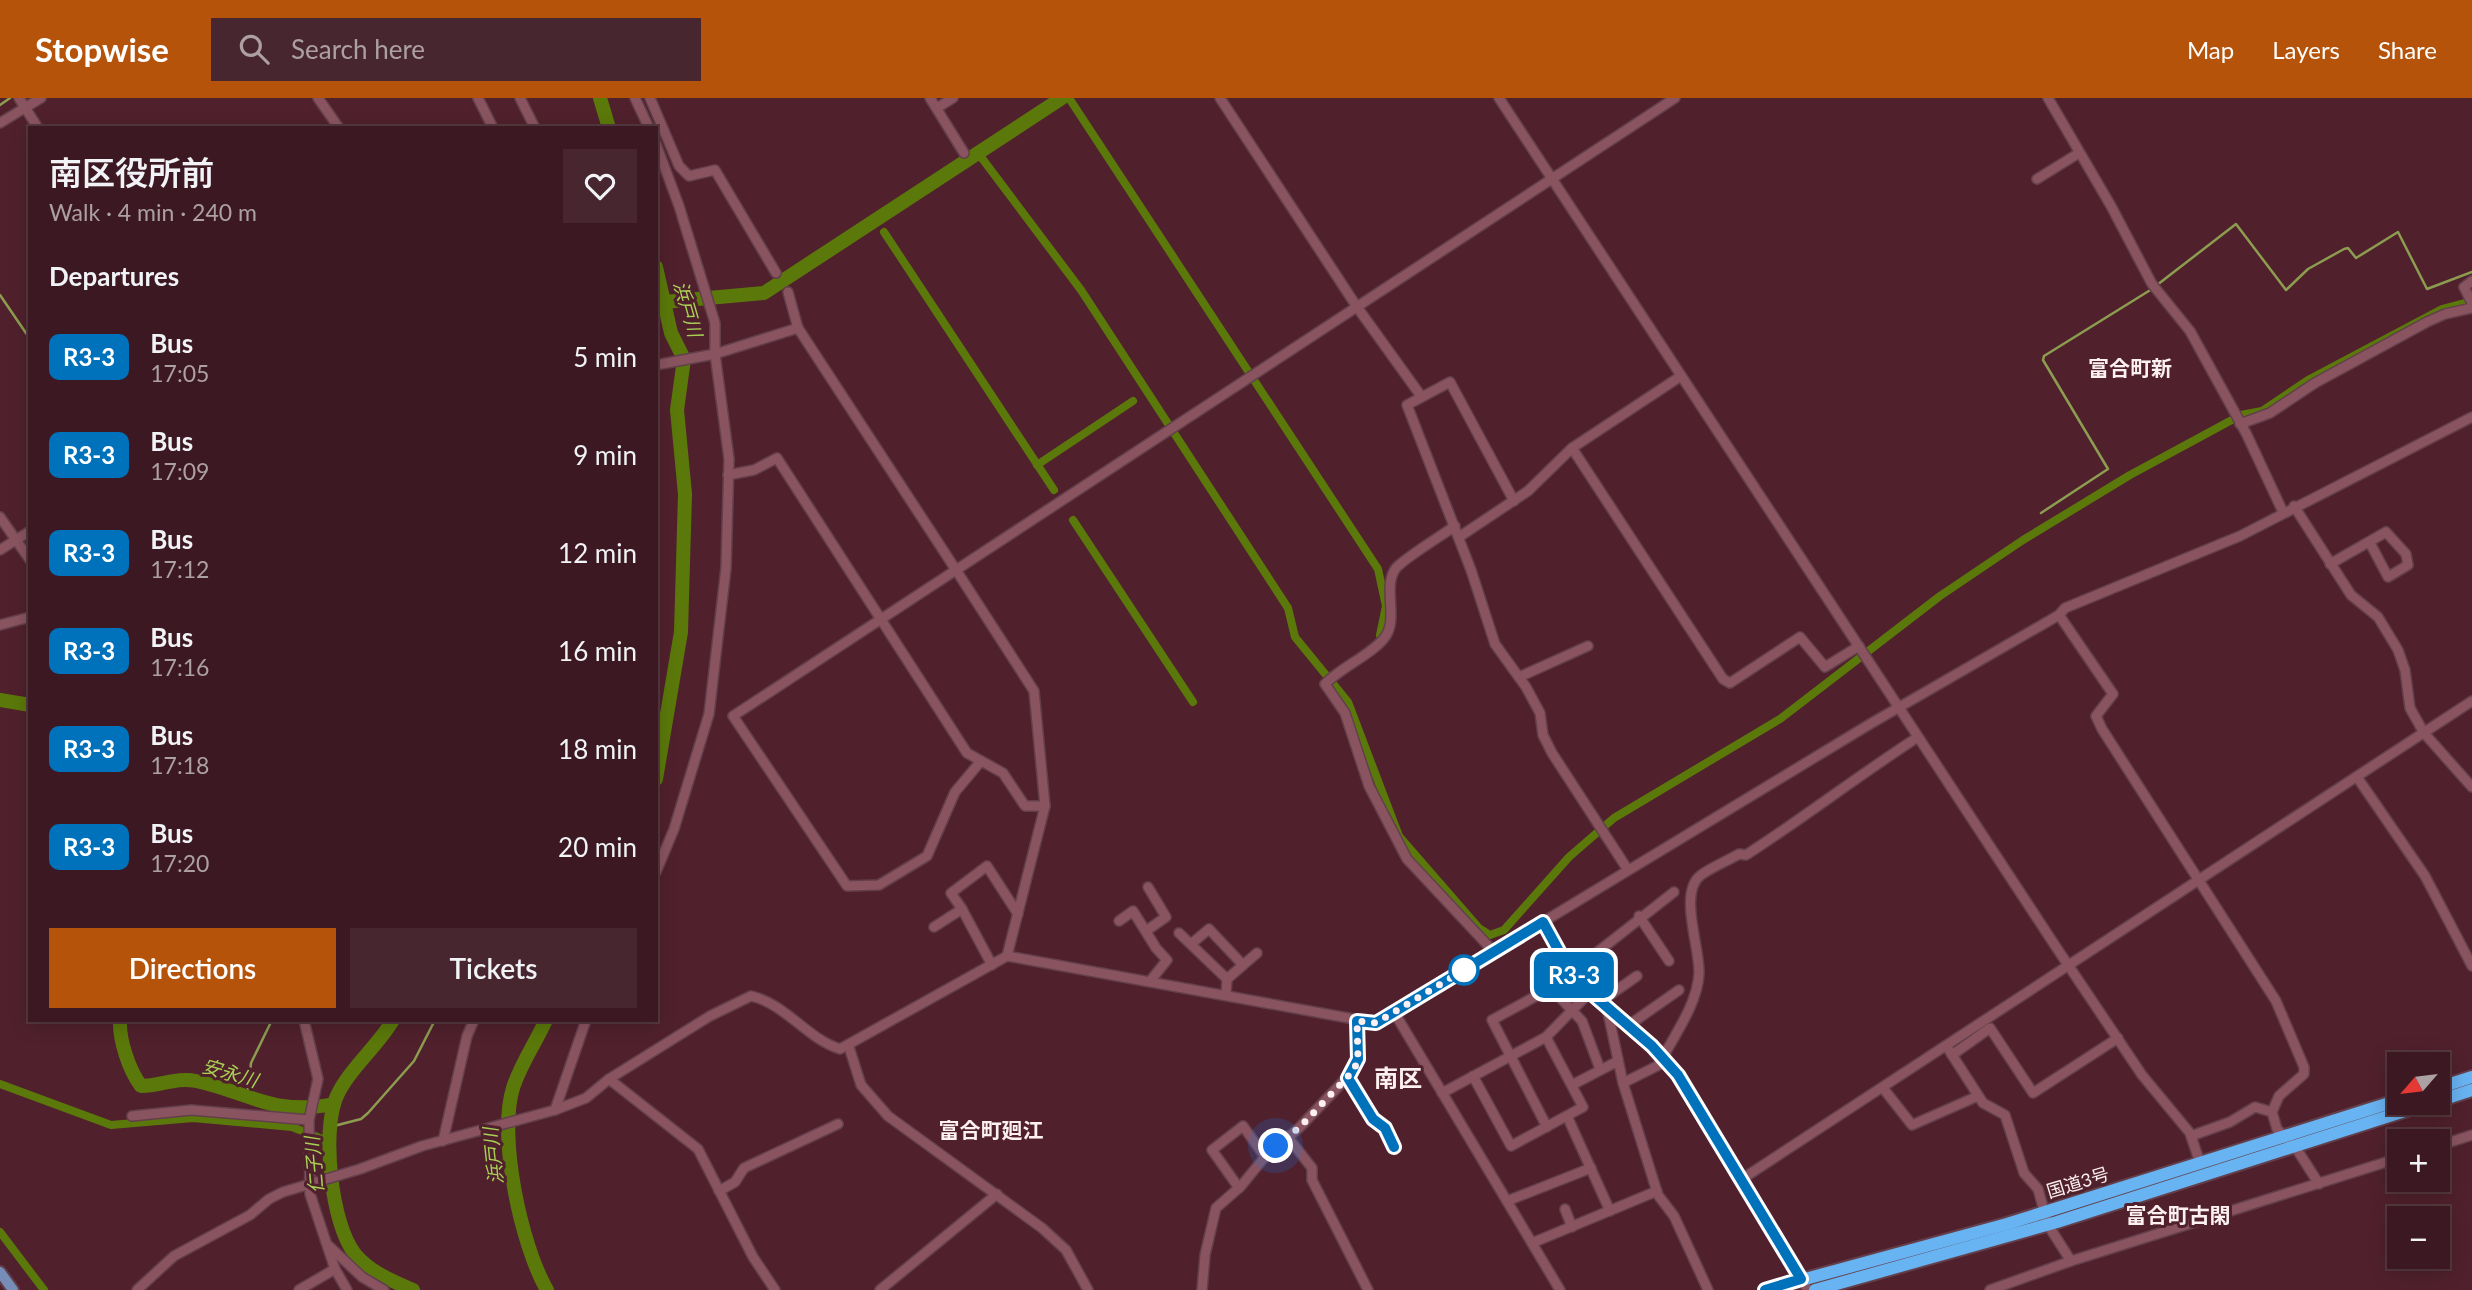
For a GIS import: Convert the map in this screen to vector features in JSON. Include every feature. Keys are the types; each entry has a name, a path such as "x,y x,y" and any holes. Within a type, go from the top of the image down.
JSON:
{"highway":[{"name":"国道3号","path":"2450,1086 2472,1082"},
{"name":"国道3号","path":"2450,1094 2472,1082"},
{"name":"国道3号","path":"1815,1290 2046,1218 2200,1163 2387,1104"},
{"name":"国道3号","path":"1765,1290 1804,1284 2046,1218 2296,1147 2395,1115"}],"main road":[{"path":"0,1272 13,1290"}],"street":[{"path":"0,123 21,102 41,98"},
{"path":"318,98 338,126"},
{"path":"478,98 492,126"},
{"path":"520,98 534,126"},
{"path":"635,98 648,126"},
{"path":"650,98 679,166 690,176 715,170 776,273"},
{"path":"930,98 964,153"},
{"path":"937,108 953,98"},
{"path":"1220,98 1357,307 1421,397"},
{"path":"1499,98 2069,966 2142,1075 2191,1136 2200,1163"},
{"path":"981,761 955,792 927,856 879,886 847,886 733,716 1675,98"},
{"path":"2048,98 2070,133 2152,284 2190,331 2283,512"},
{"path":"21,102 37,126"},
{"path":"658,149 680,206 715,323 715,354 729,459 726,568 709,714 674,829 658,867"},
{"path":"2037,178 2079,153"},
{"path":"2237,419 2270,413 2315,383 2427,322 2471,303 2464,287 2472,281"},
{"path":"788,292 798,328 1034,691 1045,806 1007,956"},
{"path":"658,365 715,354 798,328"},
{"path":"1459,537 1514,502 1572,448 1681,376"},
{"path":"1514,502 1450,382 1407,405 1455,526 1495,644 1540,713 1543,735 1552,753 1628,870"},
{"path":"137,1290 174,1256 250,1215 269,1199 422,1146 555,1111 586,1098 609,1079 710,1016 751,996 778,1007 827,1045 840,1049 1007,956 1151,980 1376,1023 1899,707 2057,616 2065,608 2241,536 2294,506 2472,417"},
{"path":"1572,448 1593,484 1723,678 1730,683 1800,637 1825,667 1860,647"},
{"path":"728,475 754,470 778,458 967,753 1003,773 1025,806 1045,806"},
{"path":"2294,506 2351,595 2378,617 2398,650 2405,670 2410,708 2424,733 2472,787"},
{"path":"0,517 28,556"},
{"path":"1455,526 1396,568 1392,580 1389,629 1384,639 1325,684 1345,713 1369,786 1407,859 1494,952"},
{"path":"0,550 28,532"},
{"path":"2330,564 2370,543 2375,537 2387,533 2406,554 2409,561 2407,567 2388,577 2370,543"},
{"path":"2057,616 2113,694 2096,716 2102,729 2276,1002 2304,1067 2304,1074 2279,1096 2272,1112 2277,1129 2296,1147 2319,1184"},
{"path":"0,625 28,618"},
{"path":"1519,677 1588,646"},
{"path":"1949,1051 2069,966 2472,701"},
{"path":"1623,1083 1665,1059 1691,1004 1699,975 1696,933 1688,899 1698,876 1739,854 1746,855 1832,799 1846,784 1918,737"},
{"path":"2351,781 2426,876 2471,964"},
{"path":"992,965 951,893 987,866 1018,914"},
{"path":"1146,931 1166,917 1148,887"},
{"path":"1572,972 1605,948 1639,916 1674,892"},
{"path":"934,927 962,909"},
{"path":"1119,921 1133,911 1167,960 1151,980"},
{"path":"1639,916 1670,961"},
{"path":"1543,922 1572,972 1590,992 1665,1059 1742,1179 1804,1284"},
{"path":"1191,944 1210,927 1243,965"},
{"path":"1179,933 1227,979"},
{"path":"1226,994 1227,979 1256,953"},
{"path":"1604,1005 1637,975"},
{"path":"1547,1127 1492,1020 1551,988 1582,1021 1600,1069"},
{"path":"1629,1026 1679,990"},
{"path":"1442,1093 1546,1037 1590,992"},
{"path":"1604,1005 1623,1083 1657,1191 1674,1216 1708,1290"},
{"path":"1394,1012 1560,1290"},
{"path":"1202,1290 1205,1255 1216,1208 1239,1188 1265,1157 1300,1127 1354,1070 1358,1059 1357,1021"},
{"path":"304,1022 318,1079 309,1120 309,1186 316,1217 335,1269 347,1290"},
{"path":"443,1142 467,1036 473,1022"},
{"path":"555,1111 585,1022"},
{"path":"1742,1179 1883,1088 1990,1028 2033,1093 2118,1038"},
{"path":"1473,1076 1511,1146 1547,1127 1583,1107 1546,1037"},
{"path":"849,1046 861,1085 888,1116 1042,1228 1066,1250 1088,1290"},
{"path":"1949,1051 1978,1096 1989,1108 2005,1115 2024,1173 2038,1189 2046,1218 2071,1261"},
{"path":"1572,1085 1618,1061"},
{"path":"609,1079 698,1149 753,1257 775,1290"},
{"path":"1883,1088 1912,1125 1978,1096"},
{"path":"2191,1136 2230,1122 2255,1107 2272,1112"},
{"path":"132,1116 191,1110 309,1120"},
{"path":"1567,1116 1611,1210"},
{"path":"719,1191 734,1182 744,1168 838,1124"},
{"path":"1239,1188 1212,1150 1243,1126 1265,1157"},
{"path":"2450,1142 2472,1135"},
{"path":"1287,1136 1312,1168 1312,1180 1367,1290"},
{"path":"1990,1290 2071,1261 2387,1162"},
{"path":"1507,1201 1591,1168"},
{"path":"1532,1243 1657,1191"},
{"path":"880,1290 997,1194"},
{"path":"1565,1209 1572,1227"},
{"path":"328,1245 362,1277 384,1290"},
{"path":"299,1290 335,1269"}],"waterway":[{"path":"0,105 10,98"},
{"name":"浜戸川","path":"600,98 608,126"},
{"path":"664,302 764,293 1062,98"},
{"path":"1069,98 1378,569 1386,606 1380,635"},
{"path":"978,153 1081,290 1288,608 1295,637 1348,702 1399,836 1479,928 1490,935 1504,930 1569,857 1614,818 1780,719 1940,596 2023,540 2130,475 2241,415 2262,411 2308,380 2442,309 2472,301"},
{"path":"2157,285 2236,224 2286,290 2308,269 2344,249 2348,248 2356,258 2398,232 2427,289 2472,272"},
{"path":"884,232 1054,490"},
{"name":"浜戸川","path":"658,276 671,333 684,359 677,410 685,494 681,632 658,767"},
{"path":"2041,513 2108,469 2043,360 2044,356 2152,289"},
{"path":"0,295 28,336"},
{"path":"1037,465 1133,401"},
{"path":"1073,520 1193,702"},
{"name":"安永川","path":"0,700 28,705"},
{"name":"安永川","path":"120,1022 126,1055 141,1086 189,1080 278,1105 313,1107 334,1104"},
{"path":"247,1098 251,1063 271,1022"},
{"name":"仁子川","path":"392,1022 347,1078 336,1098 330,1133 331,1177 340,1222 355,1254 374,1271 413,1290"},
{"path":"330,1127 361,1119 368,1113 414,1061 434,1022"},
{"name":"浜戸川","path":"545,1022 513,1088 508,1134 510,1162 521,1219 537,1270 547,1290"},
{"path":"0,1084 111,1125 193,1118 292,1127 330,1142"},
{"path":"0,1232 44,1290"}],"bus line":[{"name":"R3-3","path":"1394,1147 1385,1128 1373,1119 1348,1078 1358,1059 1357,1021 1376,1023 1543,922 1566,964 1585,988 1652,1046 1678,1075 1801,1279 1765,1290"}],"district":[{"name":"富合町新","path":"2130,369"},
{"name":"南区","path":"1398,1079"},
{"name":"富合町廻江","path":"991,1131"},
{"name":"富合町古閑","path":"2178,1216"}],"route":[{"path":"1276,1146 1300,1127 1354,1070 1358,1059 1357,1021 1376,1023 1464,970"}]}
